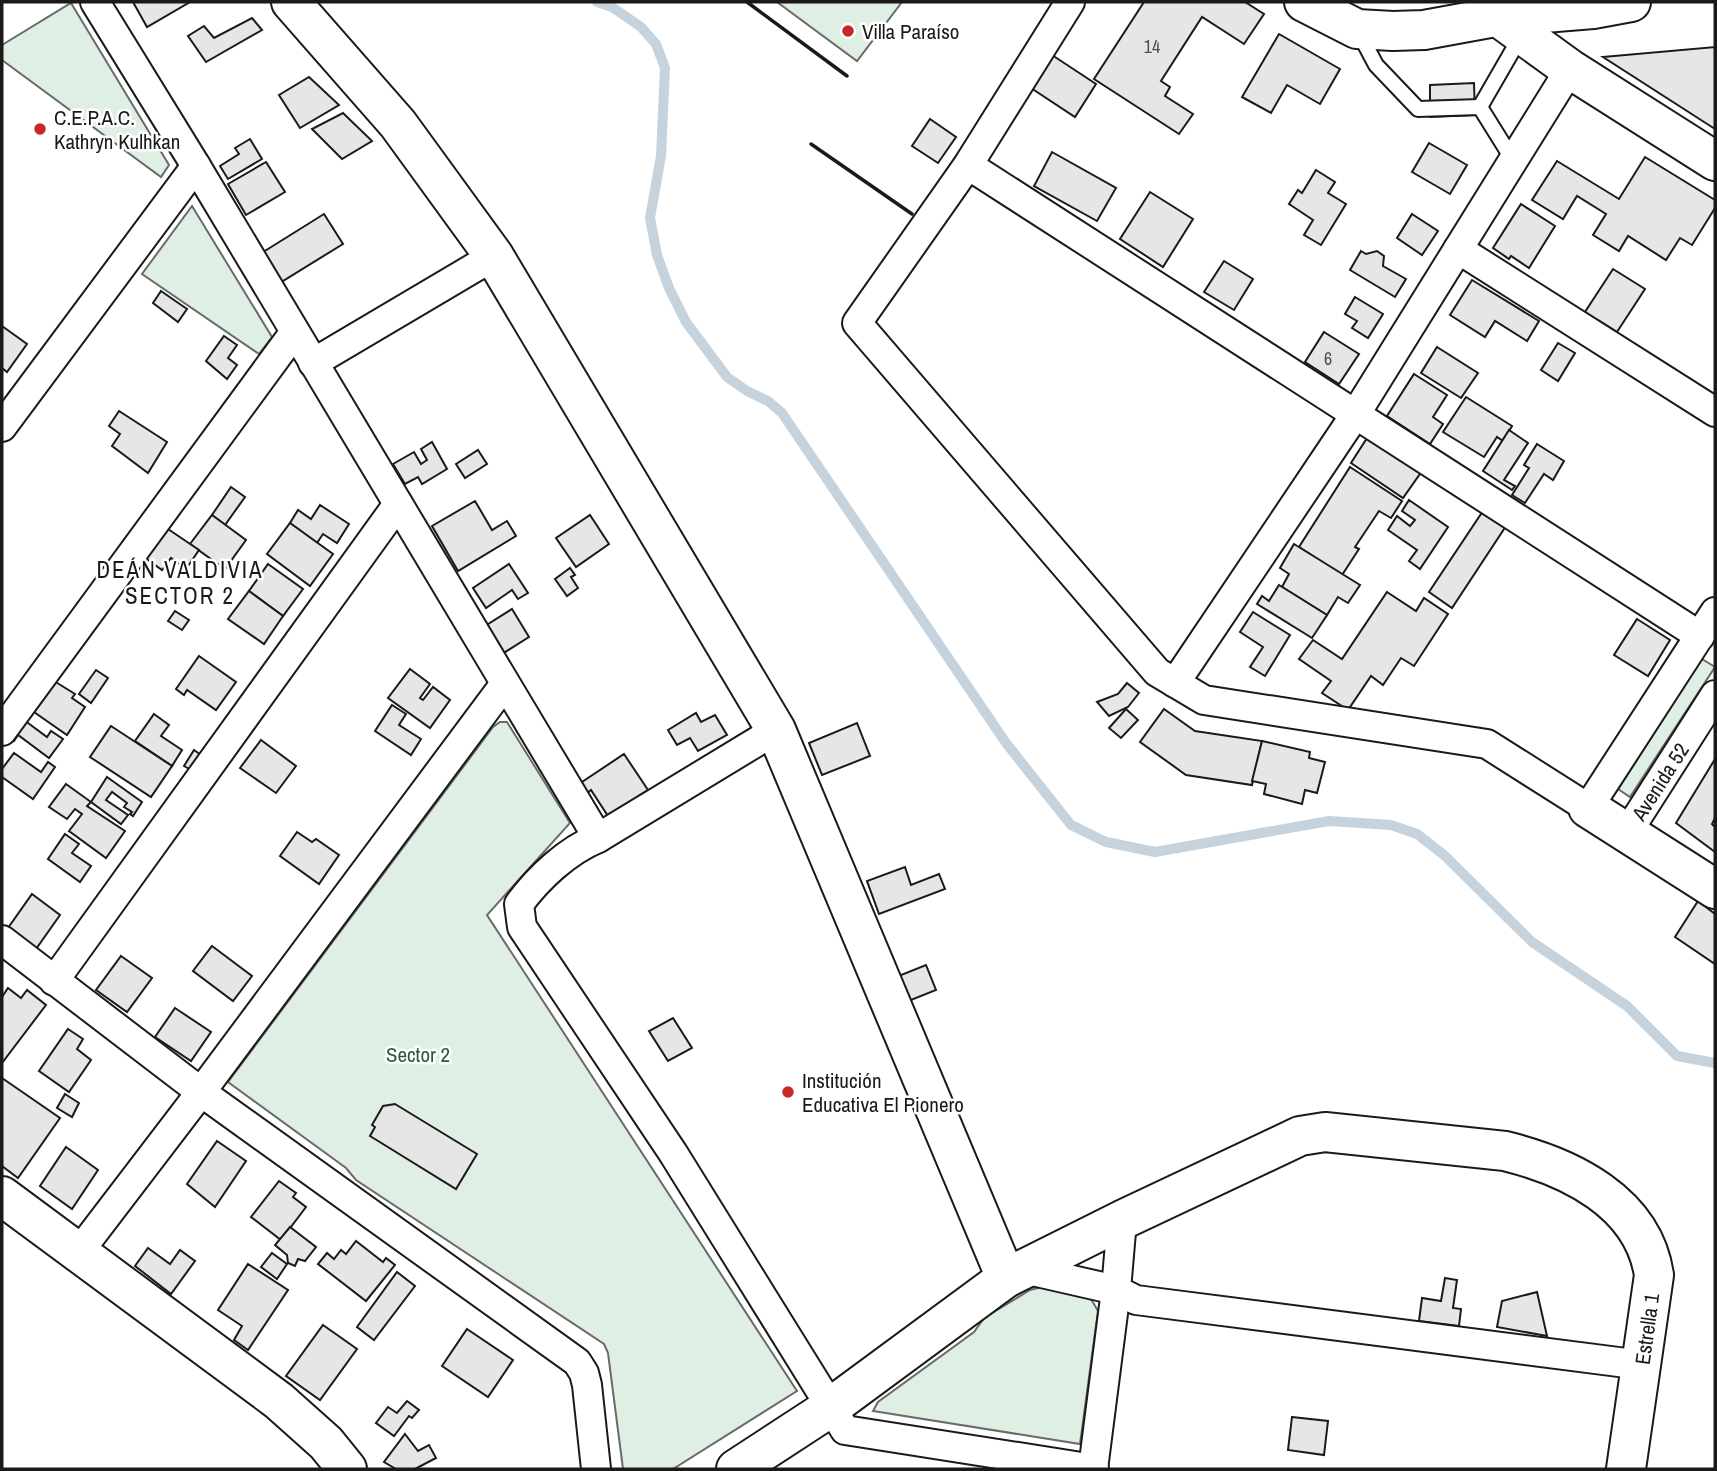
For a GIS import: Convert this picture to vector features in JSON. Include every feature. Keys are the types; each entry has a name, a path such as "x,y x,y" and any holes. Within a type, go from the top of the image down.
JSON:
{"street":[{"path":"95,2 598,838"},
{"path":"291,2 398,124 494,256 776,730 1015,1273 1116,1290 1136,1300 1642,1365"},
{"path":"1070,2 968,165 857,323 1157,672 1204,700 1487,744 1715,889"},
{"path":"1304,2 1357,29 1424,30 1631,2"},
{"path":"1498,18 1570,69 1715,161"},
{"path":"1175,683 1355,415 1570,69"},
{"path":"968,165 1700,636"},
{"path":"2,427 196,166"},
{"path":"1458,248 1715,412"},
{"path":"313,363 494,256"},
{"path":"2,732 294,333"},
{"path":"54,981 398,504"},
{"path":"1588,808 1715,612"},
{"path":"78,1253 201,1093 504,684"},
{"name":"Avenida 52","path":"1627,832 1715,695"},
{"path":"776,730 598,838 580,845 533,885 519,904 522,927 673,1153 845,1430 1093,1469 1116,1290 1122,1220"},
{"path":"2,940 201,1093 577,1362 587,1385 596,1469"},
{"name":"Estrella 1","path":"736,1469 831,1407 1015,1273 1300,1136 1325,1132 1505,1151 1550,1163 1584,1179 1634,1225 1651,1257 1654,1275 1626,1469"},
{"path":"2,1196 279,1401 326,1443 347,1469"}],"lane":[{"path":"1498,18 1480,107 1513,160"},
{"path":"1357,29 1376,65 1418,109 1480,107"}],"green space":[{"name":"Villa Paraíso","path":"777,2 902,2 857,61"},
{"path":"71,3 169,165 161,177 2,60 2,45"},
{"path":"192,206 272,337 259,354 142,274"},
{"path":"1702,659 1715,667 1630,797 1618,789"},
{"name":"Sector 2","path":"500,722 507,722 570,823 487,915 797,1391 673,1469 623,1469 608,1353 604,1344 356,1180 346,1168 228,1082 493,727"},
{"path":"1042,1287 1091,1299 1098,1311 1080,1444 873,1411 878,1402 974,1332 984,1318 1030,1290"}],"building":[{"path":"133,2 190,2 147,27"},
{"path":"1144,2 1245,2 1264,14 1244,44 1202,17 1161,81 1170,87 1165,96 1193,114 1179,134 1094,79"},
{"path":"252,18 262,30 206,62 188,36 204,26 214,38"},
{"path":"1279,34 1340,69 1320,104 1287,85 1271,113 1242,97"},
{"path":"1715,47 1715,129 1603,57"},
{"path":"1052,55 1096,84 1075,117 1031,88"},
{"path":"309,77 339,105 300,128 279,95"},
{"path":"1474,83 1475,115 1430,117 1430,85"},
{"path":"343,113 372,141 342,159 312,129"},
{"path":"930,119 956,137 938,163 912,146"},
{"path":"250,139 262,159 228,179 220,166 239,154 235,148"},
{"path":"1429,143 1467,165 1450,194 1412,172"},
{"path":"1052,152 1116,188 1097,221 1034,186"},
{"path":"1645,157 1715,200 1715,208 1692,245 1680,238 1666,260 1628,236 1619,251 1593,235 1606,214 1577,196 1563,219 1532,200 1557,161 1619,199"},
{"path":"266,162 285,192 246,215 228,184"},
{"path":"1316,170 1335,182 1328,193 1346,204 1321,245 1304,235 1313,220 1289,204 1298,190 1302,193"},
{"path":"1150,192 1193,219 1163,267 1120,239"},
{"path":"1521,204 1555,226 1529,268 1493,248"},
{"path":"324,214 343,244 278,284 260,254"},
{"path":"1412,214 1438,231 1422,255 1397,238"},
{"path":"1361,251 1366,254 1377,251 1384,256 1383,266 1406,279 1395,297 1350,270"},
{"path":"1224,261 1253,279 1234,310 1204,292"},
{"path":"1613,269 1645,289 1617,332 1598,320 1596,323 1583,315"},
{"path":"1472,280 1539,321 1527,341 1495,321 1485,337 1450,315"},
{"path":"161,291 187,309 178,322 153,303"},
{"path":"1355,297 1383,314 1368,338 1352,328 1357,321 1345,314"},
{"path":"2,326 27,344 7,372 2,368"},
{"path":"1324,332 1359,354 1339,384 1305,362"},
{"path":"224,336 237,345 228,358 237,365 227,379 206,361"},
{"path":"1558,343 1575,353 1558,381 1541,370"},
{"path":"1437,347 1478,373 1461,398 1421,373"},
{"path":"1414,374 1447,395 1433,417 1443,424 1430,444 1387,416"},
{"path":"1466,397 1512,426 1503,441 1497,437 1484,457 1443,432"},
{"path":"119,411 167,442 148,473 112,446 120,434 109,426"},
{"path":"1509,430 1528,443 1504,480 1515,486 1512,490 1483,471"},
{"path":"1369,435 1422,471 1403,498 1351,463"},
{"path":"432,442 447,469 422,484 418,477 405,484 393,464 414,452 421,464 427,460 421,449"},
{"path":"1537,444 1564,461 1553,480 1544,474 1525,503 1512,495 1529,468 1524,465"},
{"path":"478,450 487,464 465,478 456,464"},
{"path":"1350,467 1402,501 1391,518 1379,511 1355,547 1359,549 1342,575 1299,547"},
{"path":"231,487 245,497 225,525 212,515"},
{"path":"1409,500 1448,527 1420,569 1409,561 1417,550 1388,530 1397,516 1410,526 1415,520 1402,511"},
{"path":"475,501 492,530 507,521 516,536 458,571 432,526"},
{"path":"320,505 349,524 337,543 323,534 317,543 290,523 298,510 311,519"},
{"path":"1483,511 1506,526 1452,608 1429,592"},
{"path":"212,515 246,540 225,569 190,544"},
{"path":"590,515 609,544 576,567 556,538"},
{"path":"290,523 333,554 310,586 267,554"},
{"path":"165,527 199,550 186,569 171,558 162,570 144,557"},
{"path":"1294,544 1360,585 1348,603 1338,597 1327,615 1282,587 1289,574 1280,568"},
{"path":"268,564 303,589 283,616 249,591"},
{"path":"509,564 528,593 518,599 512,590 486,608 473,588"},
{"path":"570,568 575,575 571,577 578,588 567,596 555,579"},
{"path":"1279,585 1327,615 1312,638 1257,604 1262,596 1269,601"},
{"path":"249,591 283,616 264,644 228,619"},
{"path":"1387,592 1416,611 1424,598 1448,614 1414,666 1401,658 1383,685 1371,676 1348,710 1322,693 1331,681 1299,659 1313,640 1342,659"},
{"path":"512,609 529,637 502,654 485,626"},
{"path":"175,611 189,620 182,630 168,621"},
{"path":"1253,612 1290,635 1265,676 1250,667 1263,647 1240,632"},
{"path":"1637,619 1670,640 1648,676 1614,655"},
{"path":"199,656 236,682 216,710 187,690 184,695 176,689"},
{"path":"410,669 430,684 420,698 423,700 433,687 450,700 430,728 388,698"},
{"path":"96,670 108,678 91,703 79,694"},
{"path":"54,681 75,694 72,698 85,707 67,735 34,712"},
{"path":"1127,683 1139,693 1128,707 1109,716 1097,702 1118,694"},
{"path":"392,705 406,714 399,725 421,739 411,755 375,731"},
{"path":"1126,709 1138,720 1121,738 1109,728"},
{"path":"1164,709 1195,731 1262,741 1252,785 1186,775 1140,742"},
{"path":"696,713 701,722 715,715 727,735 698,751 690,738 677,745 668,730"},
{"path":"154,714 169,725 161,736 182,750 172,766 135,741"},
{"path":"24,720 47,737 51,731 63,739 49,758 18,735 14,741 11,738"},
{"path":"857,723 870,756 822,775 809,743"},
{"path":"111,726 172,766 151,797 90,757"},
{"path":"261,740 296,766 276,793 240,768"},
{"path":"1262,741 1310,752 1309,758 1325,762 1317,793 1305,790 1302,804 1264,794 1266,784 1252,781"},
{"path":"194,750 201,755 191,770 184,766"},
{"path":"14,753 41,772 48,762 55,767 33,799 2,777 2,769"},
{"path":"624,754 648,790 608,816 591,790 586,794 579,784"},
{"path":"1715,759 1715,818 1712,824 1715,827 1715,852 1676,823"},
{"path":"107,777 142,802 133,816 130,814 132,812 124,807 127,803 112,792 106,800 128,815 121,824 91,802"},
{"path":"66,784 91,802 87,806 125,831 106,858 69,831 82,814 75,809 67,819 49,807"},
{"path":"297,832 312,842 316,839 339,855 319,884 280,856"},
{"path":"65,834 79,844 72,853 91,866 80,882 48,859"},
{"path":"905,867 911,885 939,874 945,889 879,914 867,881"},
{"path":"32,894 60,915 36,949 8,928"},
{"path":"1698,901 1715,914 1715,964 1675,937"},
{"path":"212,946 252,976 233,1001 193,971"},
{"path":"121,956 152,978 127,1012 96,990"},
{"path":"926,965 936,990 906,1002 896,977"},
{"path":"8,988 21,998 27,990 46,1005 2,1063 2,997"},
{"path":"175,1008 211,1032 191,1061 155,1037"},
{"path":"673,1018 692,1048 668,1061 649,1031"},
{"path":"68,1029 83,1039 77,1049 91,1060 69,1092 39,1071"},
{"path":"2,1078 60,1118 18,1178 2,1166"},
{"path":"65,1094 79,1103 72,1117 57,1108"},
{"path":"395,1104 477,1154 456,1189 370,1136 375,1127 372,1125 383,1106"},
{"path":"217,1141 246,1161 215,1207 187,1184"},
{"path":"66,1147 98,1170 72,1209 40,1186"},
{"path":"279,1181 296,1193 293,1197 306,1207 281,1240 251,1217"},
{"path":"290,1227 316,1247 305,1261 298,1259 295,1266 288,1263 287,1255 275,1245"},
{"path":"356,1241 383,1262 386,1258 395,1265 366,1301 318,1264 327,1253 334,1259 341,1250 346,1254"},
{"path":"148,1248 170,1264 180,1250 195,1261 171,1294 135,1266"},
{"path":"272,1253 287,1264 277,1279 261,1267"},
{"path":"248,1264 288,1290 248,1350 234,1340 242,1326 218,1310"},
{"path":"397,1272 415,1286 374,1340 357,1327"},
{"path":"1445,1278 1457,1280 1453,1308 1461,1309 1459,1326 1419,1321 1422,1298 1441,1301"},
{"path":"1537,1292 1547,1336 1497,1327 1502,1301"},
{"path":"323,1325 357,1349 320,1400 286,1376"},
{"path":"467,1329 513,1360 488,1397 442,1366"},
{"path":"407,1401 419,1410 412,1418 409,1416 394,1436 376,1423 388,1407 397,1413"},
{"path":"1292,1417 1328,1421 1324,1455 1288,1450"},
{"path":"405,1434 418,1451 429,1445 436,1458 415,1469 396,1469 384,1462"}],"waterway":[{"path":"597,2 612,7 641,27 656,44 665,68 661,156 650,218 657,255 686,322 727,377 768,401 782,413 1006,743 1071,825 1106,842 1155,852 1329,821 1391,825 1417,834 1444,855 1532,942 1627,1006 1677,1056 1715,1063"}],"wall":[{"path":"747,2 847,76"},
{"path":"811,144 912,214"}],"place":[{"name":"Villa Paraíso","path":"848,31"},
{"name":"C.E.P.A.C. Kathryn Kulhkan","path":"40,129"},
{"name":"Institución Educativa El Pionero","path":"788,1092"}],"district":[{"name":"DEÁN VALDIVIA SECTOR 2","path":"180,582"}]}
